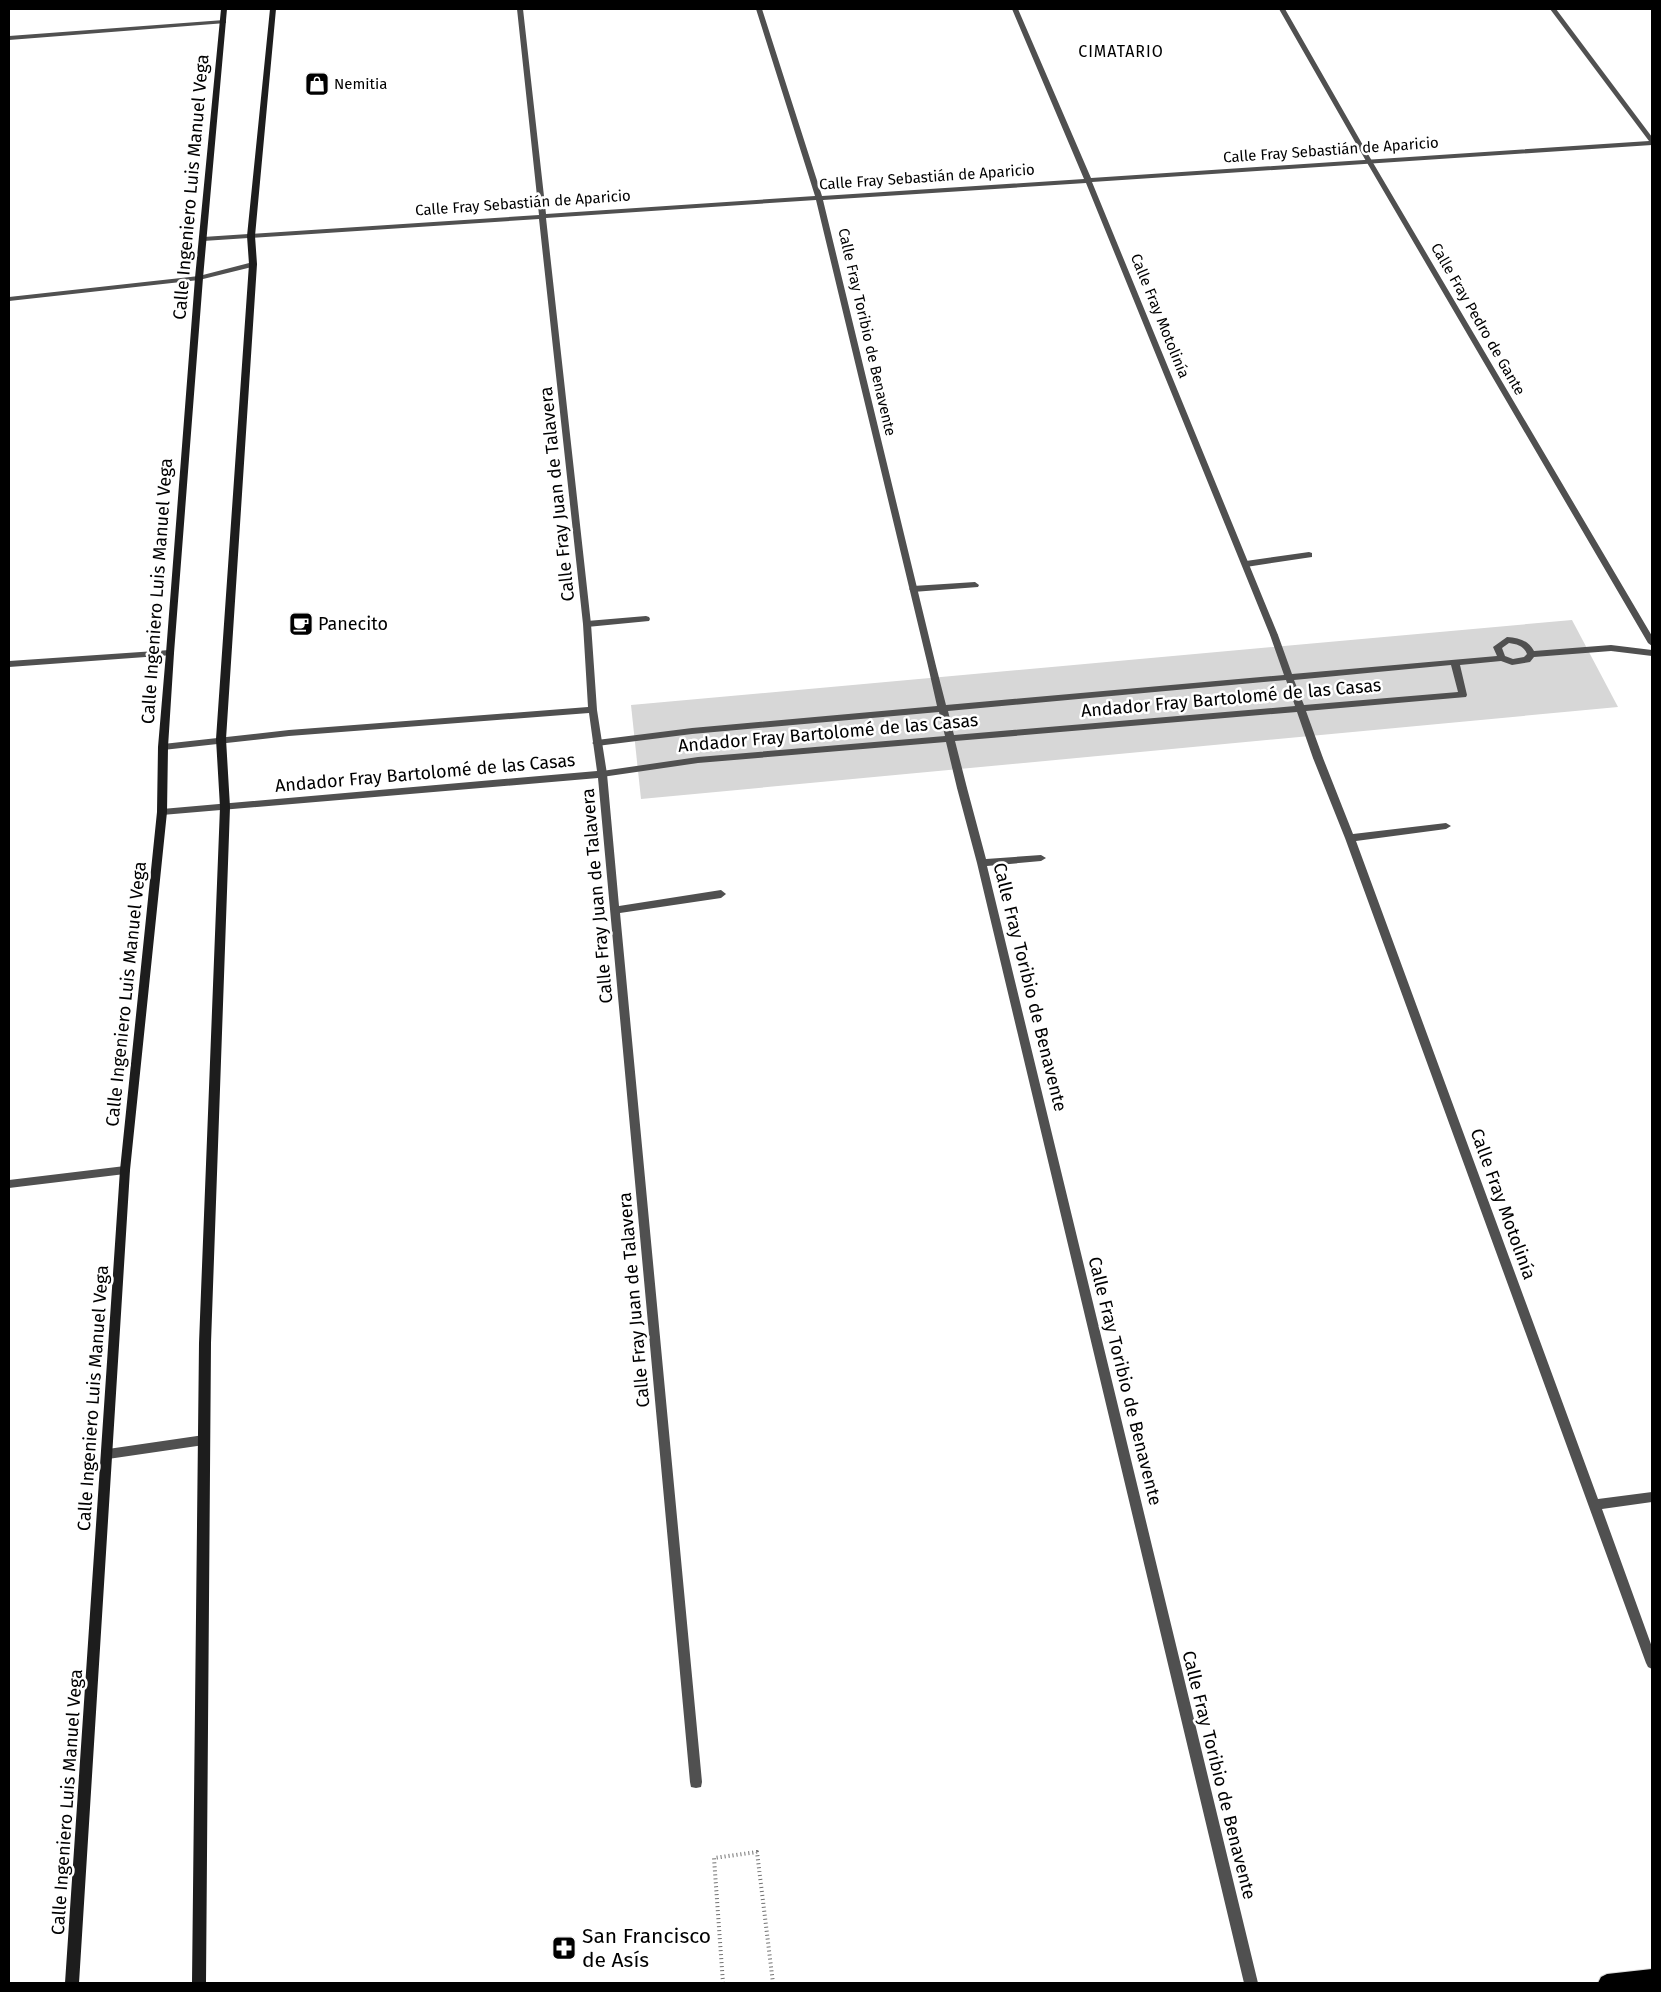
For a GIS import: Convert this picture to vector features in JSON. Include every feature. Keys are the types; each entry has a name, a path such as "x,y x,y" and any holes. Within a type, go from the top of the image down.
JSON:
{"main road":[{"name":"Calle Ingeniero Luis Manuel Vega","path":"72,1983 108,1454 125,1170 162,812 163,747 170,653 199,278 224,9"},
{"path":"199,1983 205,1343 225,807 221,739 252,264 251,236 273,9"},
{"path":"1607,1983 1652,1978"}],"street":[{"name":"Calle Fray Juan de Talavera","path":"520,9 587,624 597,743 602,774 696,1782"},
{"name":"Calle Fray Toribio de Benavente","path":"759,9 819,197 912,589 982,863 1252,1983"},
{"name":"Calle Fray Motolinía","path":"1015,9 1088,180 1274,635 1652,1663"},
{"name":"Calle Fray Pedro de Gante","path":"1282,9 1652,643"},
{"path":"1553,9 1652,142"},
{"path":"9,38 224,22"},
{"name":"Calle Fray Sebastián de Aparicio","path":"203,239 1652,142"},
{"path":"9,299 199,278 252,264"},
{"path":"1246,564 1309,555"},
{"path":"912,589 975,585"},
{"path":"587,624 646,619"},
{"path":"1502,658 1497,647 1507,640 1524,644 1531,654"},
{"name":"Andador Fray Bartolomé de las Casas","path":"597,743 692,731 1455,662 1502,658 1518,663 1527,660 1531,654 1611,648 1652,654"},
{"path":"9,664 170,653"},
{"name":"Andador Fray Bartolomé de las Casas","path":"162,812 602,774 698,760 1463,695 1455,662"},
{"path":"163,747 221,739 594,710"},
{"path":"1350,838 1446,826"},
{"path":"982,863 1041,858"},
{"path":"614,910 721,894"},
{"path":"9,1184 125,1170"},
{"path":"108,1454 204,1440"},
{"path":"1595,1505 1652,1497"}],"path":[{"path":"723,1983 714,1858 757,1852 773,1983"}],"shaded area":[{"path":"1572,620 1618,707 641,799 631,705"}],"place":[{"name":"Nemitia","path":"317,84"},
{"name":"Panecito","path":"301,624"},
{"name":"San Francisco de Asís","path":"564,1948"}],"district":[{"name":"CIMATARIO","path":"1121,51"}]}
